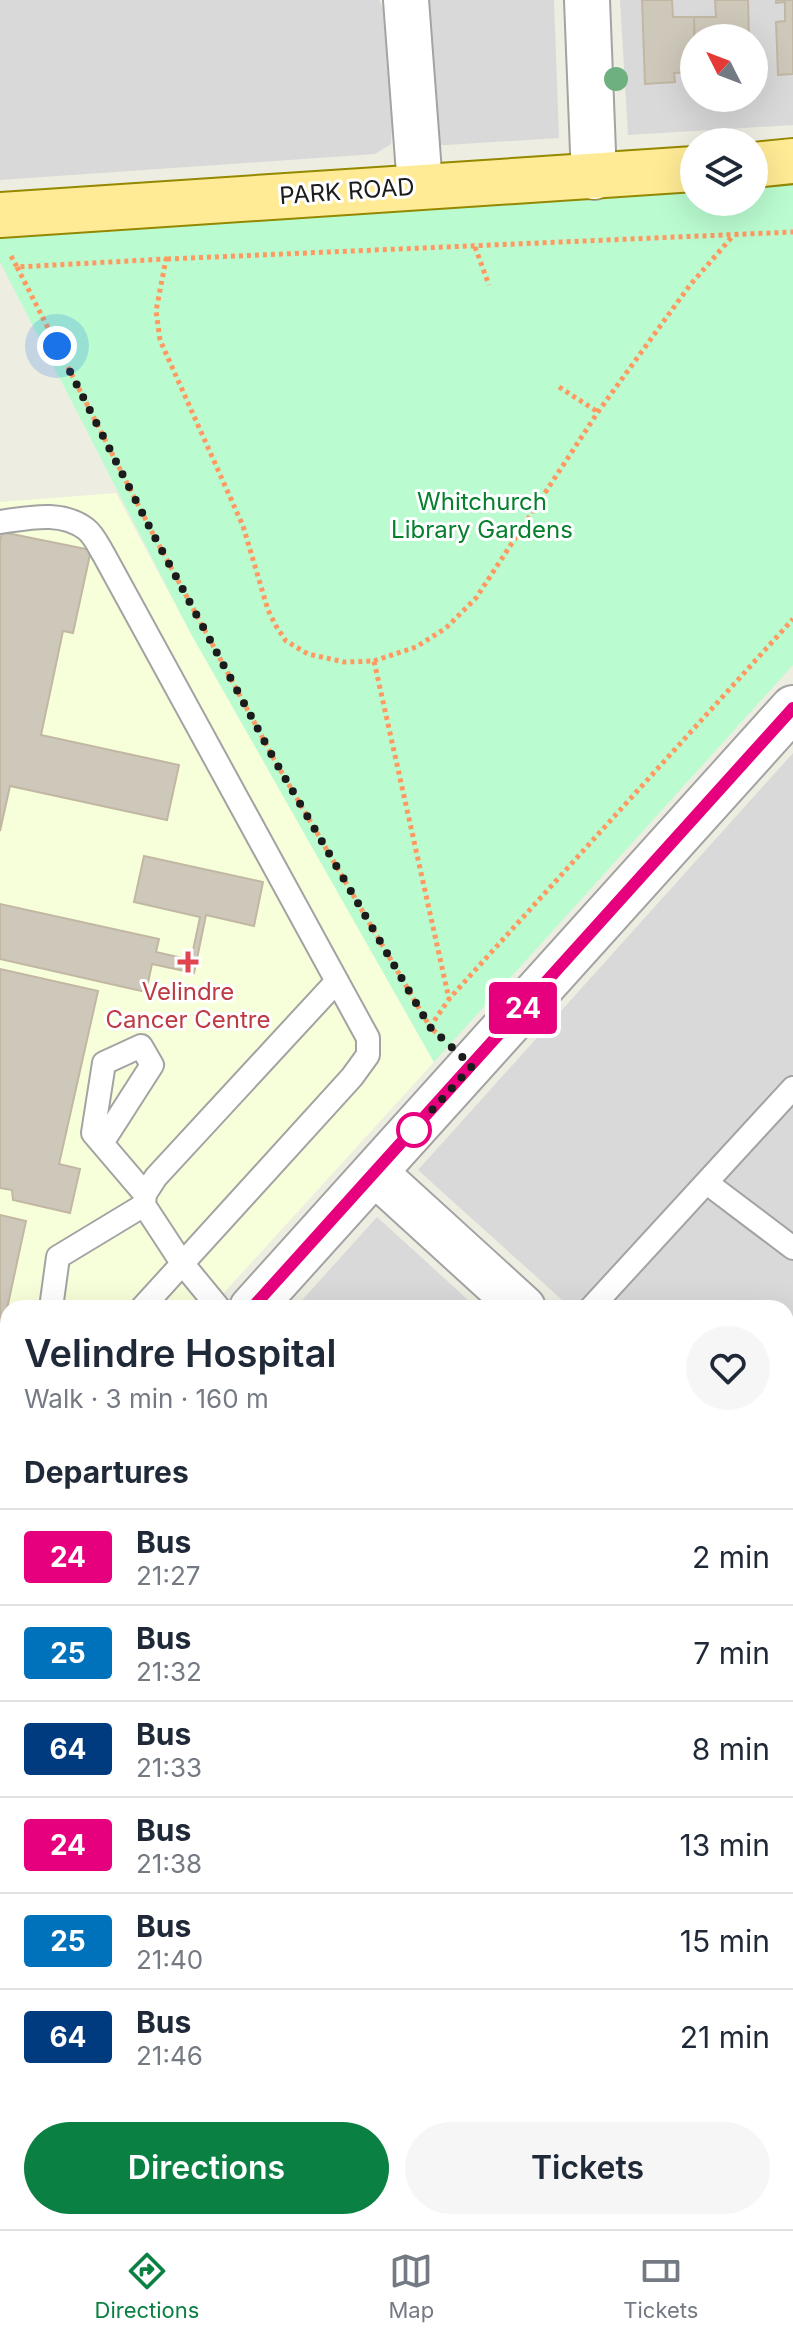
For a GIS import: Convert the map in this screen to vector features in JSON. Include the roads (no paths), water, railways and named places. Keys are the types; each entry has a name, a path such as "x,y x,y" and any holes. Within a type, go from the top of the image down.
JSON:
{"main road":[{"path":"768,164 793,161"},
{"name":"PARK ROAD","path":"4,231 420,186 680,170"}],"street":[{"path":"406,0 420,186"},
{"path":"587,0 594,177"},
{"path":"259,1300 793,708"},
{"path":"375,1173 514,1300"}],"lane":[{"path":"0,522 44,516 65,518 88,530 368,1038 368,1055 352,1077 149,1300"},
{"path":"52,1300 58,1257 144,1200 156,1177 337,981"},
{"path":"598,1300 793,1088"},
{"path":"102,1143 144,1200 182,1263 212,1300"},
{"path":"707,1183 793,1248"}],"place":[{"name":"Velindre Cancer Centre","path":"188,962"}],"park label":[{"name":"Whitchurch Library Gardens","path":"482,515"}]}
